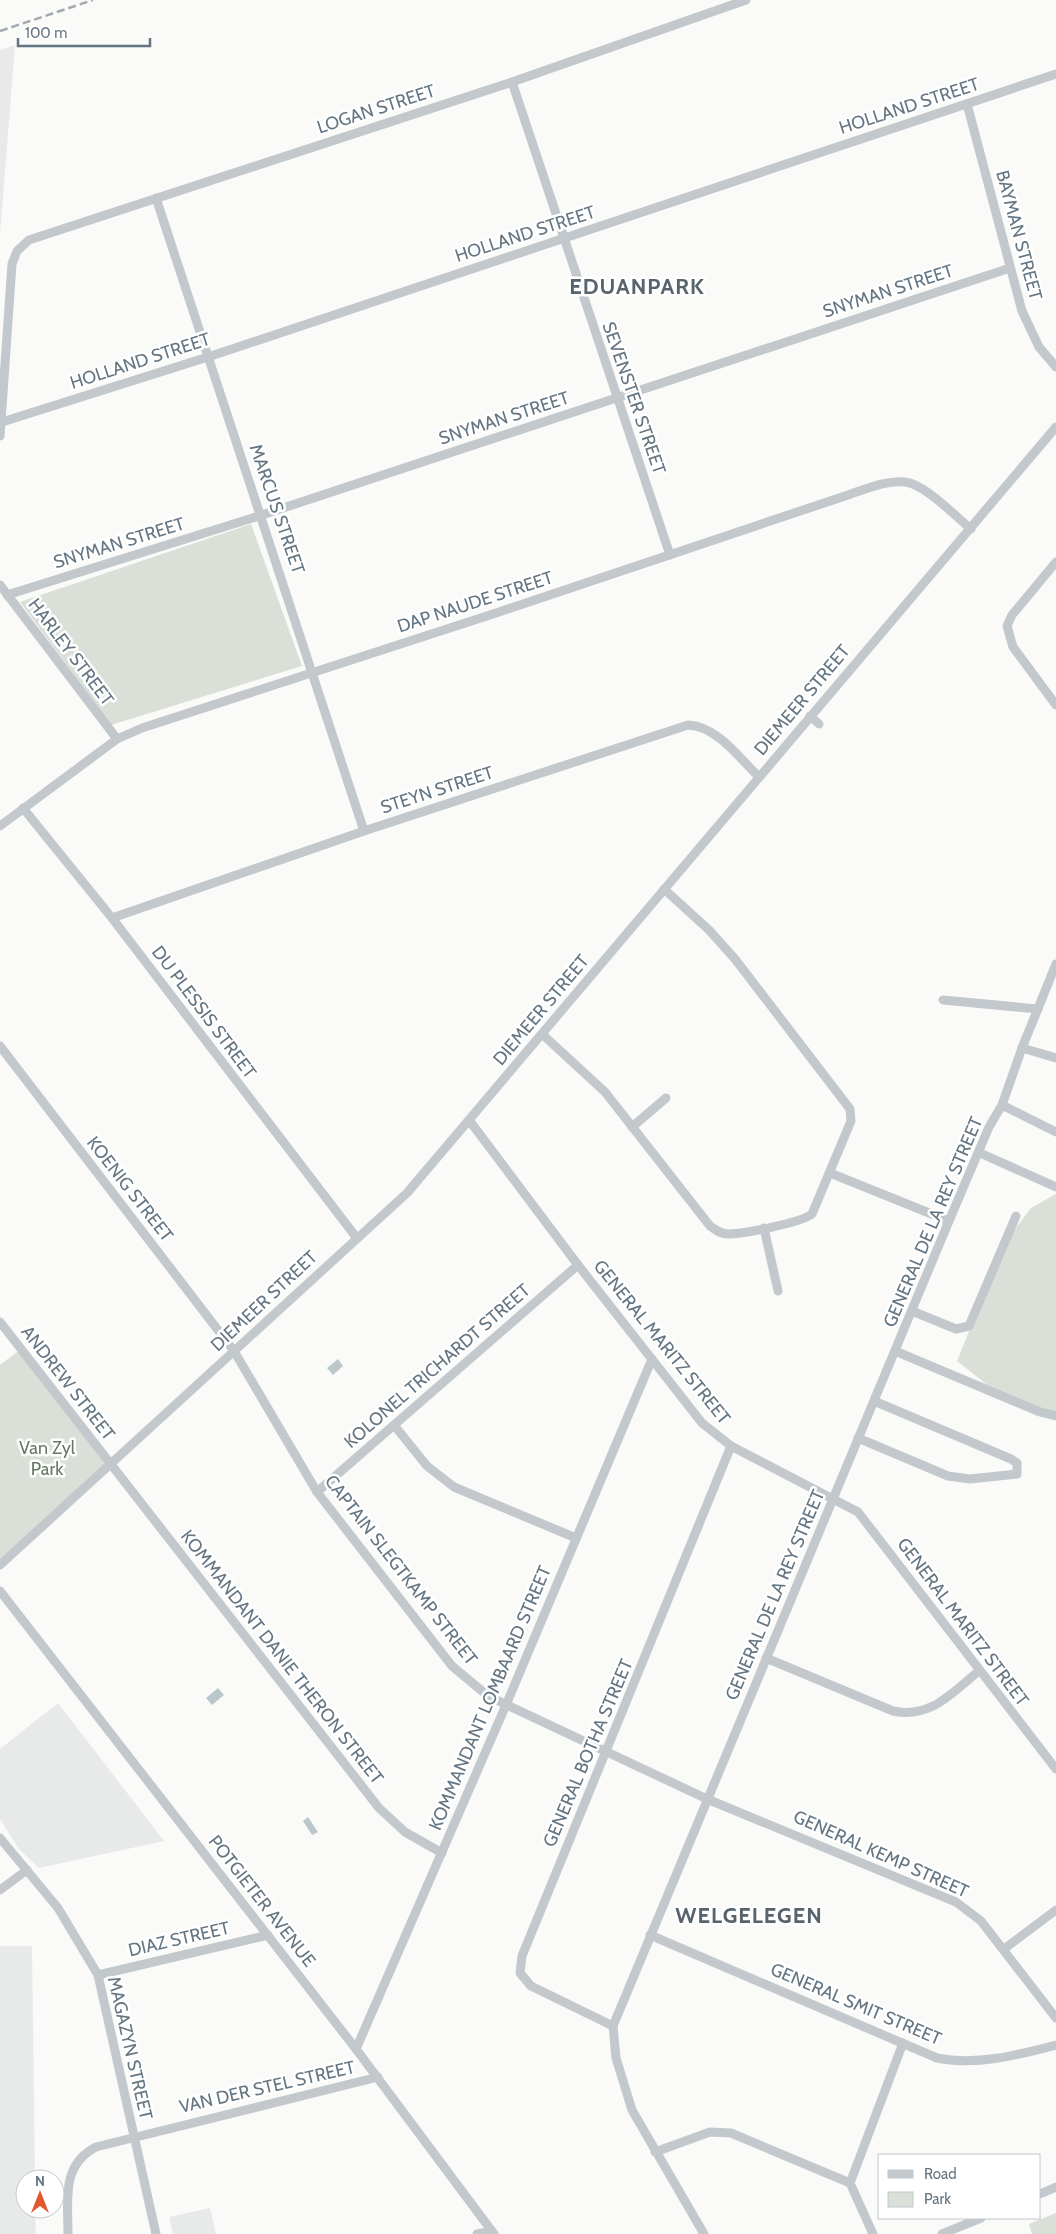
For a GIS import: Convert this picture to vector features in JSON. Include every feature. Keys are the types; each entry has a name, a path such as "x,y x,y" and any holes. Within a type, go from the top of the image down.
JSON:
{"street":[{"name":"LOGAN STREET","path":"2,422 11,273 17,251 29,240 512,82 746,0"},
{"name":"HOLLAND STREET","path":"2,422 208,357 1056,74"},
{"name":"SEVENSTER STREET","path":"512,82 670,554"},
{"name":"BAYMAN STREET","path":"967,104 1010,268 1032,336 1056,367"},
{"name":"MARCUS STREET","path":"156,198 314,672 364,831"},
{"name":"SNYMAN STREET","path":"7,595 262,515 1010,268"},
{"path":"0,436 2,422"},
{"name":"DIEMEER STREET","path":"0,1565 111,1465 356,1237 397,1202 469,1120 1056,427"},
{"name":"DAP NAUDE STREET","path":"0,826 117,739 186,713 848,495 898,482 919,486 971,529"},
{"path":"1056,562 1012,614 1007,626 1013,647 1056,705"},
{"name":"HARLEY STREET","path":"0,585 117,739"},
{"path":"810,716 819,724"},
{"name":"STEYN STREET","path":"112,918 364,831 688,725 696,725 712,732 758,777"},
{"name":"DU PLESSIS STREET","path":"23,808 112,918 356,1237"},
{"path":"542,1034 601,1087 710,1226 720,1232 730,1234 786,1224 812,1214 851,1121 851,1112 847,1104 735,959 709,930 664,889"},
{"name":"GENERAL DE LA REY STREET","path":"704,2234 639,2126 625,2092 616,2058 613,2026 949,1221 980,1153 989,1127 1002,1105 1022,1048 1056,964"},
{"path":"943,1000 1038,1009"},
{"name":"KOENIG STREET","path":"0,1046 234,1351"},
{"path":"1022,1048 1056,1058"},
{"path":"632,1126 666,1098"},
{"path":"1002,1105 1056,1132"},
{"name":"GENERAL MARITZ STREET","path":"469,1120 578,1265 702,1423 731,1446 851,1507 864,1519 1056,1769"},
{"path":"980,1153 1056,1187"},
{"path":"830,1173 949,1221"},
{"path":"912,1311 956,1329 969,1326 1016,1216"},
{"path":"764,1228 778,1291"},
{"name":"KOLONEL TRICHARDT STREET","path":"317,1492 578,1265"},
{"name":"ANDREW STREET","path":"0,1322 111,1465"},
{"name":"CAPTAIN SLEGTKAMP STREET","path":"234,1351 317,1492 452,1666 476,1688 506,1705 707,1799"},
{"path":"895,1351 1040,1412 1056,1416"},
{"name":"KOMMANDANT LOMBAARD STREET","path":"356,2049 506,1705 652,1359"},
{"path":"858,1438 948,1476 970,1479 1017,1474 1018,1464 1014,1460 874,1401"},
{"path":"394,1425 427,1466 454,1487 576,1538"},
{"name":"GENERAL BOTHA STREET","path":"613,2026 531,1986 520,1973 524,1947 607,1751 731,1446"},
{"name":"KOMMANDANT DANIE THERON STREET","path":"111,1465 379,1808 405,1832 442,1853"},
{"name":"POTGIETER AVENUE","path":"0,1591 356,2049 493,2232"},
{"path":"766,1658 892,1711 911,1714 922,1712 935,1705 980,1671"},
{"name":"GENERAL KEMP STREET","path":"707,1799 869,1864 956,1902 982,1921 1056,2018"},
{"name":"MAGAZYN STREET","path":"0,1838 58,1908 98,1975 156,2234"},
{"path":"0,1890 26,1870"},
{"path":"1004,1949 1056,1910"},
{"name":"DIAZ STREET","path":"98,1975 268,1935"},
{"name":"GENERAL SMIT STREET","path":"650,1935 937,2058 968,2061 1016,2054 1056,2045"},
{"path":"850,2183 903,2043"},
{"name":"VAN DER STEL STREET","path":"68,2234 70,2178 79,2158 96,2147 134,2136 378,2078"},
{"path":"655,2152 710,2132 725,2131 850,2183 873,2234"},
{"path":"1041,2194 1056,2187"},
{"path":"946,2233 979,2219"},
{"path":"477,2234 493,2232"}],"shaded area":[{"path":"15,45 0,235 0,50"},
{"path":"338,1359 343,1366 333,1375 327,1368"},
{"path":"218,1688 224,1695 212,1705 206,1698"},
{"path":"58,1703 164,1841 39,1868 19,1849 0,1819 0,1749"},
{"path":"308,1817 318,1832 312,1835 303,1821"},
{"path":"0,1946 32,1946 35,2169 15,2169 15,2219 35,2219 36,2234 0,2234"},
{"path":"210,2208 216,2234 173,2234 169,2217"}],"green space":[{"path":"251,524 302,666 111,725 20,602"},
{"path":"1056,1194 1056,1416 1000,1395 957,1361 1006,1241 1031,1208"},
{"name":"Van Zyl Park","path":"21,1349 111,1465 0,1565 0,1365"},
{"path":"1056,2213 1056,2234 1032,2234 1029,2224"}],"railway":[{"path":"0,31 93,0"}],"district":[{"name":"EDUANPARK","path":"637,286"},
{"name":"WELGELEGEN","path":"749,1915"}]}
